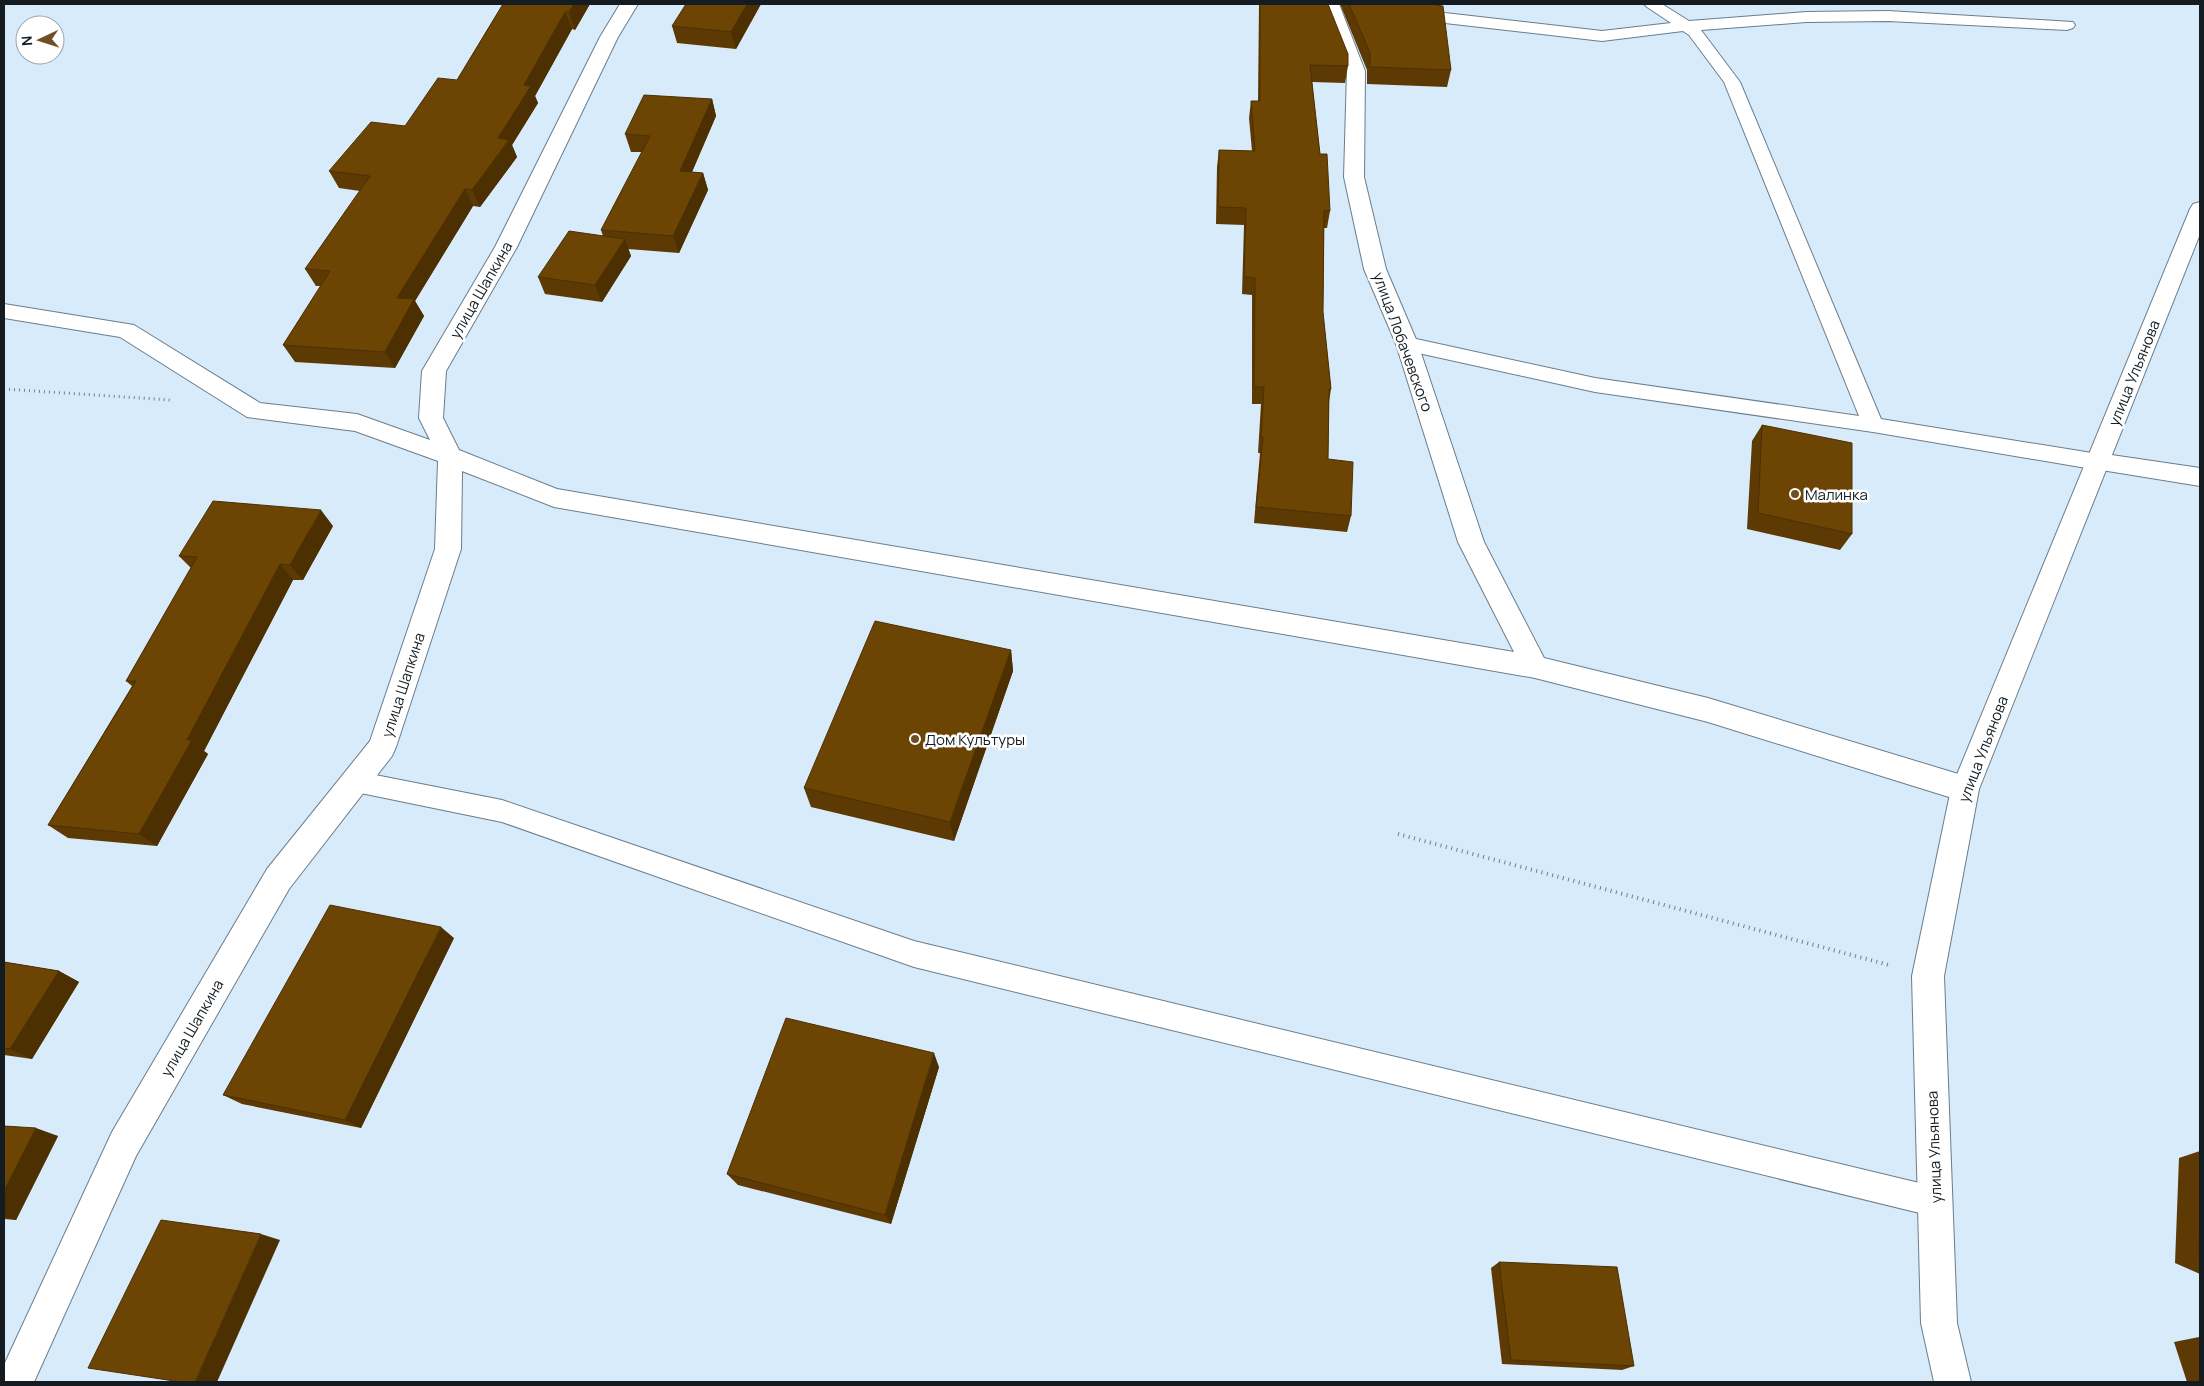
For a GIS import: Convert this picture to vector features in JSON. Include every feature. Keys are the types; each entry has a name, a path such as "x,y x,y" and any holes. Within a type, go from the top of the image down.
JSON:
{"street":[{"name":"улица Шапкина","path":"15,1382 124,1144 278,879 382,747 448,549 450,456 431,418 434,371 506,247 609,37 629,4"},
{"name":"улица Лобачевского","path":"1330,4 1356,71 1354,177 1375,269 1407,344 1471,542 1535,667"},
{"name":"улица Ульянова","path":"1952,1382 1939,1323 1928,976 1964,789 2199,214"},
{"path":"4,311 126,330 255,411 356,423 450,456 554,498 1535,667 1708,710 1964,789"},
{"path":"2098,462 2200,478"}],"lane":[{"path":"1377,4 1445,18 1602,36 1686,26 1806,17 1888,16 2067,25"},
{"path":"1652,4 1695,32 1732,82 1873,425"},
{"path":"1407,344 1595,385 1873,425 2098,462"},
{"path":"355,782 502,811 914,954 1936,1202"}],"path":[{"path":"4,389 174,400"},
{"path":"1398,834 1928,976"}],"building":[{"path":"503,4 574,4 569,12 565,12 524,85 531,86 498,138 509,140 472,190 465,189 397,298 414,299 385,352 283,345 330,271 305,269 370,176 329,171 371,122 405,126 438,78 457,80"},
{"path":"686,4 747,4 731,32 672,26"},
{"path":"1260,4 1328,4 1348,54 1348,66 1310,65 1320,154 1327,154 1330,211 1324,211 1323,312 1331,389 1329,389 1328,459 1353,462 1351,516 1256,507 1263,437 1261,437 1264,387 1254,387 1255,278 1244,277 1246,208 1218,207 1219,150 1255,151 1251,101 1260,101"},
{"path":"1349,4 1429,4 1443,6 1451,70 1370,67 1370,53"},
{"path":"644,95 712,99 680,171 703,173 673,236 601,230 650,136 625,134"},
{"path":"569,231 625,239 595,285 538,277"},
{"name":"Малинка","path":"1762,425 1852,443 1852,534 1758,513"},
{"path":"213,501 321,510 290,565 280,564 187,740 192,740 139,834 48,825 136,681 126,681 197,557 179,556"},
{"name":"Дом Культуры","path":"875,621 1011,650 950,822 804,788"},
{"path":"330,905 441,927 345,1120 223,1095"},
{"path":"4,962 59,971 10,1049 4,1048"},
{"path":"786,1018 934,1053 885,1215 727,1174"},
{"path":"4,1126 36,1128 4,1191"},
{"path":"2200,1215 2200,1258 2199,1257"},
{"path":"161,1220 261,1234 195,1382 181,1382 88,1368"},
{"path":"1499,1262 1617,1267 1634,1366 1511,1360"}],"place":[{"name":"Малинка","path":"1795,494"},
{"name":"Дом Культуры","path":"915,739"}]}
